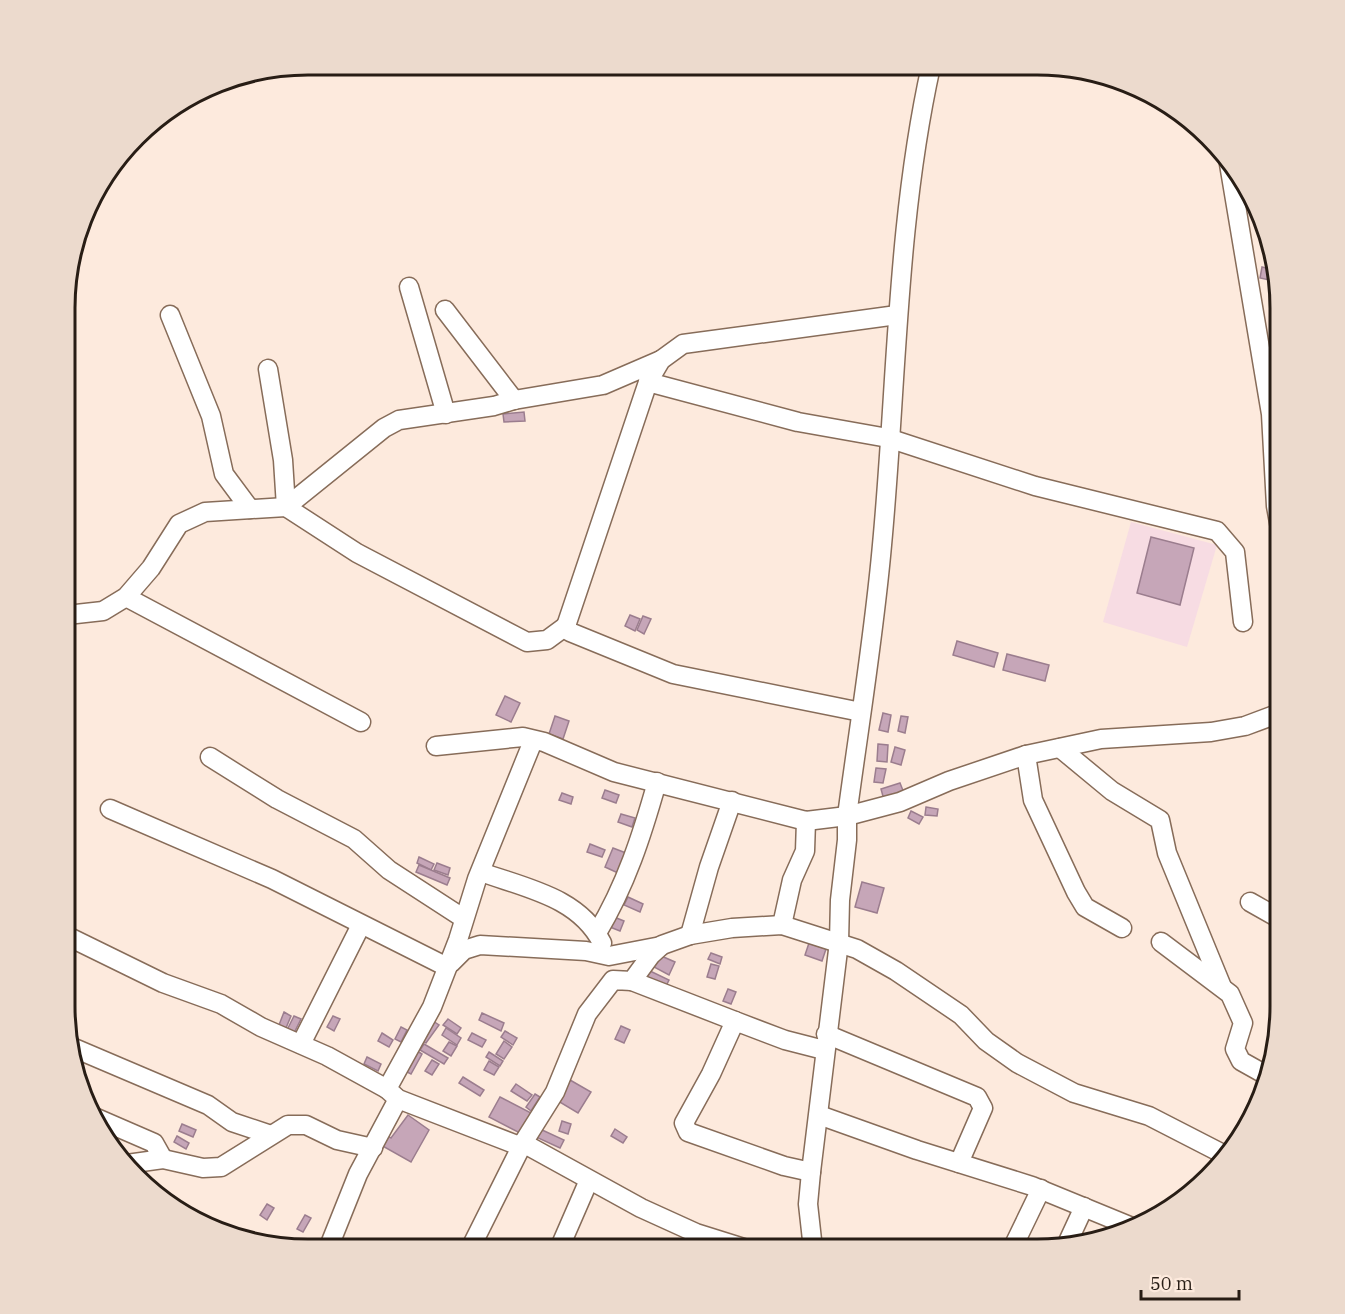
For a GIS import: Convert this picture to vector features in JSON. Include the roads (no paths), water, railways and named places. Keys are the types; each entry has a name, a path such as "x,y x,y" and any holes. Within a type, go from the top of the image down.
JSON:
{"street":[{"path":"812,1239 808,1204 825,1042 839,942 847,816 882,545 901,263 923,102 929,75"},
{"path":"1231,179 1270,408"},
{"path":"409,287 446,414"},
{"path":"445,310 514,400"},
{"path":"170,315 211,416 224,474 250,508"},
{"path":"286,507 384,428 399,420 446,414 603,385 661,360 683,344 897,315"},
{"path":"75,614 103,611 126,597 151,568 179,524 205,512 286,507 357,554 528,642 547,640 566,626 648,382 661,360"},
{"path":"268,369 283,460 286,507"},
{"path":"648,382 798,422 888,438 1035,486 1217,531 1235,552 1243,622"},
{"path":"126,597 361,722"},
{"path":"566,626 570,632 673,674 861,712"},
{"path":"436,746 523,737 533,741 544,741 614,772 806,821 847,816 900,802 949,781 1026,755 1101,739 1211,732 1245,726 1270,717"},
{"path":"332,1239 358,1174 373,1148 393,1094 432,1007 463,918 533,741"},
{"path":"1060,748 1112,791 1160,820 1167,853 1222,987"},
{"path":"1026,755 1033,800 1076,892 1085,907 1122,928"},
{"path":"210,757 277,799 354,839 389,870 463,918"},
{"path":"597,933 613,907 636,853 657,782"},
{"path":"690,935 709,867 732,801"},
{"path":"110,809 272,879 361,926 447,967"},
{"path":"782,925 792,880 805,851 806,821"},
{"path":"481,872 552,896 577,913 597,933 609,956"},
{"path":"1250,902 1270,913"},
{"path":"447,967 464,950 480,945 559,949 609,956 662,945 690,935 748,926 782,925 857,949 897,971 961,1015 986,1041 1017,1063 1074,1093 1149,1116 1219,1152"},
{"path":"301,1044 361,926"},
{"path":"75,940 163,983 221,1004 261,1027 301,1044 393,1094 523,1145 641,1208 696,1233 715,1239"},
{"path":"1161,942 1230,994 1243,1023 1234,1049 1241,1061 1260,1072"},
{"path":"632,981 651,955 662,945"},
{"path":"474,1239 485,1213 555,1092 587,1014 613,980 632,981 785,1040 825,1042 977,1097 983,1108 959,1163"},
{"path":"735,1021 716,1066 684,1123 688,1132 784,1166 811,1172"},
{"path":"79,1050 208,1105 232,1122 271,1135"},
{"path":"819,1115 1041,1189 1122,1223"},
{"path":"106,1122 154,1143 163,1159"},
{"path":"136,1163 163,1159 203,1168 221,1167 288,1125 306,1125 337,1140 373,1148"},
{"path":"563,1239 589,1180"},
{"path":"1017,1239 1041,1189"},
{"path":"1070,1237 1084,1207"}]}
